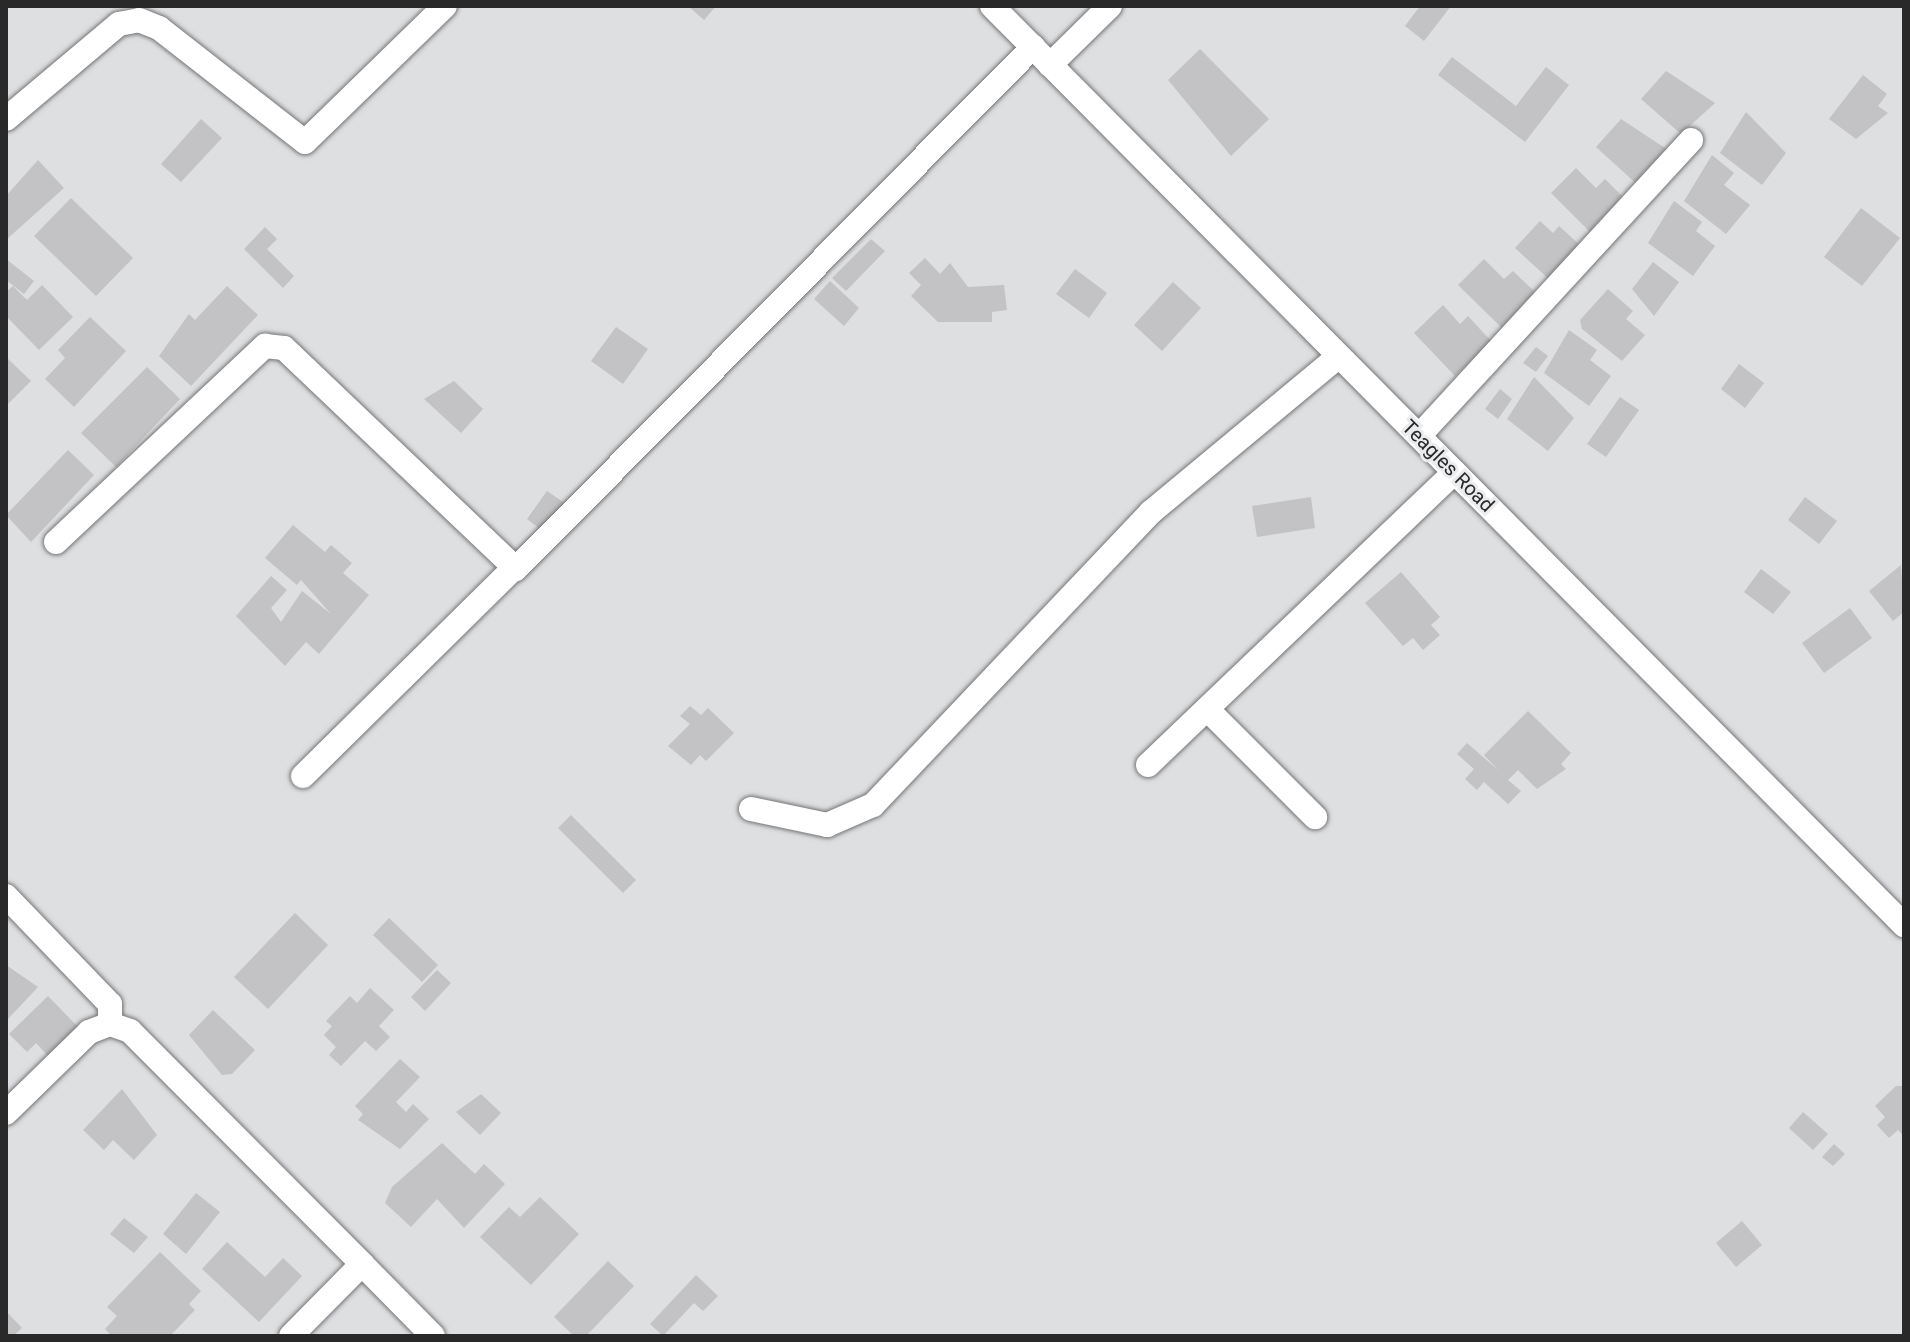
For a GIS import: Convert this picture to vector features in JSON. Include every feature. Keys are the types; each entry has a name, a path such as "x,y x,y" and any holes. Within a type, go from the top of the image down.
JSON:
{"street":[{"path":"6,119 119,24 139,20 159,28 305,142 445,6"},
{"name":"Teagles Road","path":"992,6 1904,925"},
{"path":"303,776 1042,56 1110,6"},
{"path":"1419,436 1691,140"},
{"path":"56,542 248,354 265,346 284,348 512,570"},
{"path":"751,809 827,825 873,805 1151,512 1339,356"},
{"path":"1148,765 1455,472"},
{"path":"1207,709 1315,817"},
{"path":"6,896 110,1004 110,1024"},
{"path":"6,1113 89,1032 110,1024 130,1031 433,1336"},
{"path":"291,1336 362,1264"}],"building":[{"path":"688,6 716,6 704,20"},
{"path":"1420,6 1451,6 1424,41 1405,26"},
{"path":"1200,49 1269,119 1231,156 1168,80"},
{"path":"1452,57 1516,106 1546,67 1569,85 1525,142 1438,75"},
{"path":"1666,71 1715,103 1681,134 1641,99"},
{"path":"1863,75 1887,94 1878,106 1888,113 1856,139 1829,119"},
{"path":"1746,112 1786,153 1762,185 1720,153"},
{"path":"201,119 222,138 181,182 161,164"},
{"path":"1621,119 1671,152 1640,187 1596,147"},
{"path":"1712,155 1734,173 1724,185 1750,205 1726,234 1684,201"},
{"path":"38,160 64,188 6,240 6,196"},
{"path":"1576,168 1596,188 1605,179 1627,201 1590,232 1551,193"},
{"path":"71,198 133,258 96,296 34,236"},
{"path":"1674,201 1702,222 1696,231 1715,246 1693,276 1648,243"},
{"path":"1861,208 1900,238 1862,286 1824,257"},
{"path":"1540,221 1553,233 1559,226 1582,247 1551,281 1515,248"},
{"path":"265,227 277,239 267,249 294,276 283,288 244,249"},
{"path":"871,239 885,251 846,291 832,278"},
{"path":"925,258 940,274 950,263 968,287 1004,285 1007,310 992,312 992,322 938,322 911,296 921,285 909,273"},
{"path":"6,259 34,281 24,294 6,280"},
{"path":"1484,259 1504,279 1513,271 1536,293 1502,328 1458,285"},
{"path":"1653,262 1679,282 1654,316 1632,289"},
{"path":"1075,269 1107,293 1089,318 1056,294"},
{"path":"830,281 859,308 844,326 814,299"},
{"path":"1173,282 1201,308 1162,351 1134,325"},
{"path":"42,285 73,317 39,350 6,316 6,292 13,286 27,300"},
{"path":"227,286 258,315 191,386 159,356 189,314 195,320"},
{"path":"1608,289 1633,311 1626,319 1645,335 1622,361 1582,329 1580,320"},
{"path":"1443,305 1460,324 1468,316 1491,341 1455,376 1414,333"},
{"path":"90,317 126,351 74,407 45,379 65,358 58,350"},
{"path":"616,327 648,349 623,384 591,361"},
{"path":"1569,330 1597,350 1590,360 1611,376 1589,406 1544,373"},
{"path":"1536,347 1548,356 1536,372 1523,363"},
{"path":"6,357 31,381 6,406"},
{"path":"1739,364 1764,383 1745,408 1721,389"},
{"path":"147,367 180,399 116,467 81,433"},
{"path":"1534,377 1574,418 1548,451 1507,419"},
{"path":"454,381 483,409 461,433 424,399"},
{"path":"1500,389 1512,399 1498,419 1485,409"},
{"path":"1620,397 1639,410 1606,457 1587,444"},
{"path":"68,450 94,475 31,542 6,515"},
{"path":"547,491 566,504 544,532 527,519"},
{"path":"1311,497 1315,528 1257,537 1252,506"},
{"path":"1805,497 1837,521 1819,544 1788,520"},
{"path":"293,525 325,552 331,545 352,563 343,573 369,595 319,654 306,642 285,666 236,616 271,576 287,590 271,608 281,622 302,591 331,614 301,580 297,585 265,558"},
{"path":"1901,565 1904,612 1893,621 1869,591"},
{"path":"1761,569 1791,592 1773,614 1744,592"},
{"path":"1401,572 1440,617 1431,625 1440,635 1423,650 1413,638 1403,646 1365,603"},
{"path":"1850,608 1872,638 1824,673 1802,643"},
{"path":"690,706 701,715 708,708 734,733 706,761 700,755 691,765 668,746 690,724 680,716"},
{"path":"1528,711 1571,753 1561,764 1566,769 1537,789 1518,770 1508,780 1521,791 1508,804 1484,782 1477,790 1465,779 1474,769 1457,754 1467,743 1498,770 1484,755"},
{"path":"571,815 636,880 623,893 558,828"},
{"path":"295,913 328,945 268,1009 234,977"},
{"path":"389,918 438,965 422,982 373,935"},
{"path":"6,965 38,987 6,1021"},
{"path":"437,970 451,983 425,1011 411,997"},
{"path":"370,988 394,1010 379,1026 390,1037 376,1051 365,1041 341,1066 329,1055 336,1047 324,1035 332,1026 326,1021 350,996 357,1003"},
{"path":"48,996 78,1027 48,1056 36,1043 27,1052 9,1034"},
{"path":"213,1010 255,1050 232,1074 222,1075 189,1035"},
{"path":"400,1059 420,1077 396,1102 406,1112 413,1104 429,1119 400,1149 358,1120 363,1114 355,1106"},
{"path":"1896,1086 1904,1086 1904,1136 1898,1130 1889,1138 1877,1125 1885,1117 1875,1106"},
{"path":"122,1089 157,1135 134,1160 113,1140 104,1150 83,1130"},
{"path":"481,1094 501,1113 480,1135 456,1112"},
{"path":"1803,1112 1828,1134 1813,1150 1789,1128"},
{"path":"442,1143 475,1174 484,1164 505,1184 464,1228 437,1199 411,1227 385,1203 392,1187"},
{"path":"1834,1144 1845,1154 1833,1166 1822,1157"},
{"path":"196,1193 220,1212 186,1254 163,1234"},
{"path":"540,1197 579,1234 531,1285 480,1237 509,1207 520,1217"},
{"path":"124,1218 148,1237 134,1253 110,1234"},
{"path":"1742,1221 1762,1245 1736,1267 1716,1243"},
{"path":"227,1242 265,1277 283,1258 302,1276 259,1322 202,1269"},
{"path":"160,1252 201,1291 189,1304 195,1310 170,1336 112,1336 105,1329 117,1316 107,1307"},
{"path":"608,1261 634,1286 586,1336 574,1336 554,1317"},
{"path":"696,1275 718,1296 703,1311 694,1303 663,1336 650,1324"},
{"path":"6,1311 22,1328 13,1336 6,1336"}]}
